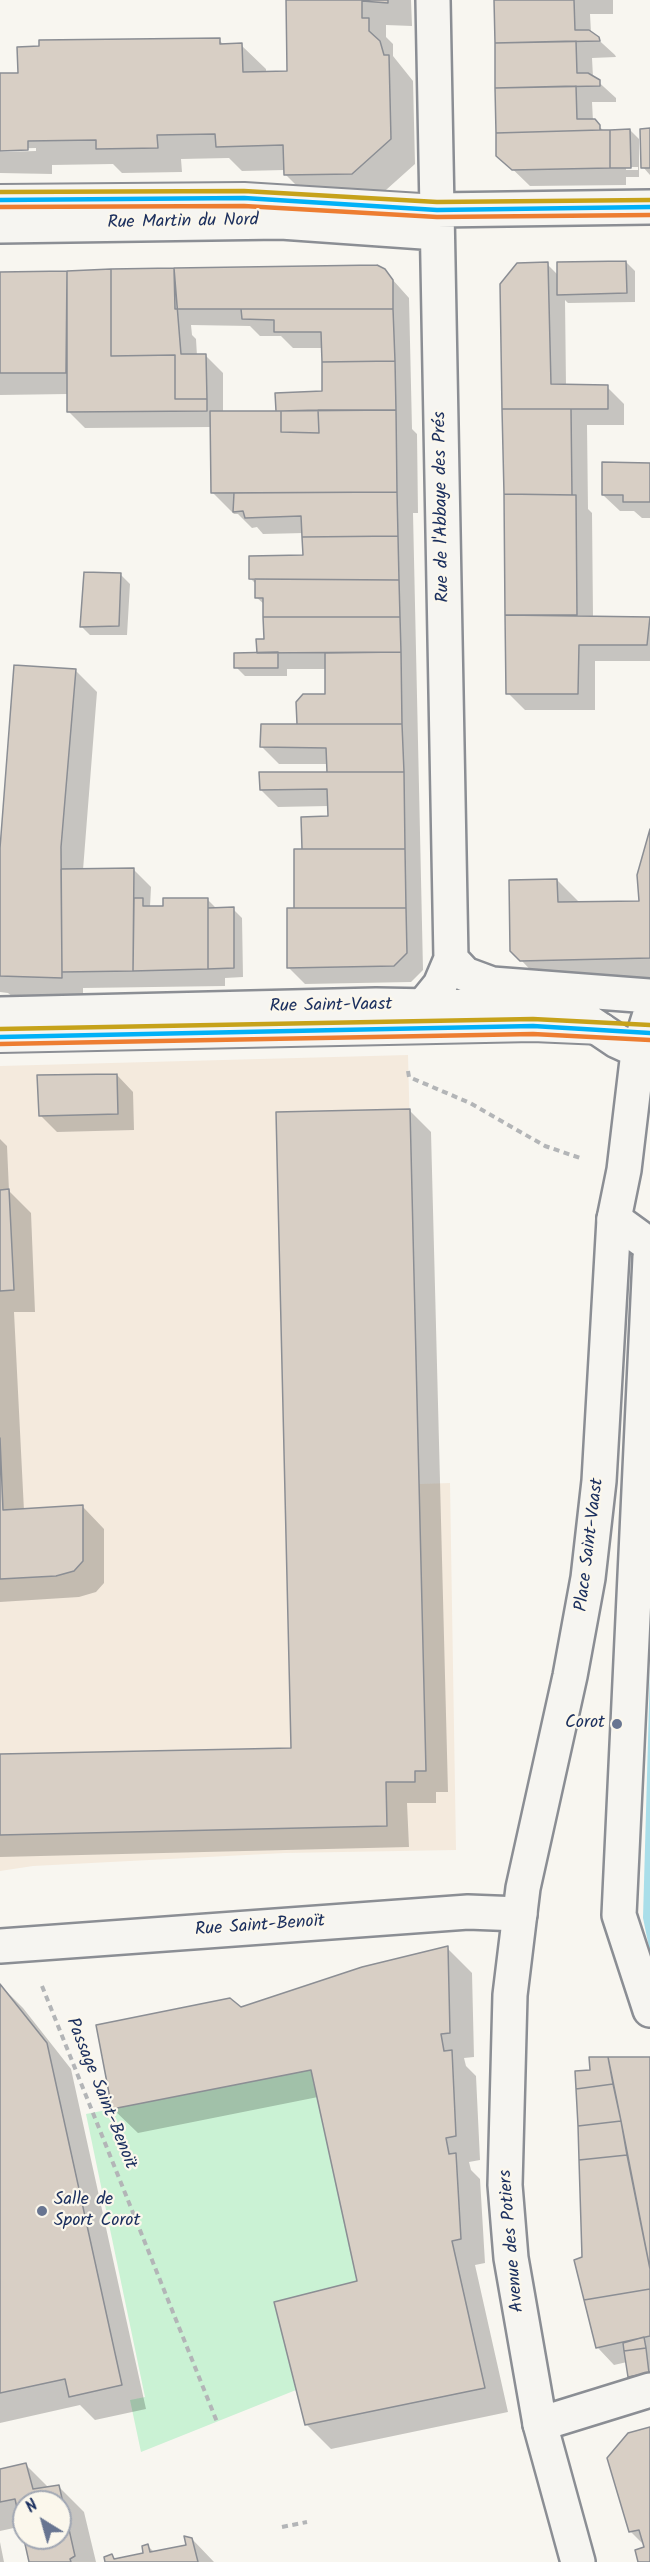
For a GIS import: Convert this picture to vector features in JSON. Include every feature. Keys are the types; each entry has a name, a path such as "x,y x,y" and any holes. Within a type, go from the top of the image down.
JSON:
{"street":[{"name":"Rue de l'Abbaye des Prés","path":"423,1006 440,985 451,959 433,0"},
{"name":"Rue Martin du Nord","path":"0,226 437,221 650,207"},
{"path":"451,959 465,974 492,984 650,996"},
{"name":"Rue Saint-Vaast","path":"0,1014 423,1006 560,1009 580,1016 604,1030 646,1038"},
{"name":"Place Saint-Vaast","path":"520,1914 582,1618 588,1578 599,1481 614,1219 646,1038"},
{"name":"Place Saint-Vaast","path":"624,1170 650,1133"},
{"path":"614,1219 650,1245"},
{"path":"650,1257 619,1915 650,2010"},
{"name":"Rue Saint-Benoït","path":"12,1945 468,1912 520,1914"},
{"name":"Avenue des Potiers","path":"520,1914 510,1995 505,2185 511,2258 540,2424 578,2562"},
{"path":"540,2424 650,2390"}],"lane":[{"path":"0,200 244,198 437,221"},
{"path":"0,1037 533,1026 604,1030"}],"path":[{"path":"407,1067 409,1077 470,1103 545,1146 592,1162"},
{"name":"Passage Saint-Benoït","path":"12,1945 71,2057 217,2422"},
{"path":"282,2527 307,2522"}],"shaded area":[{"path":"408,1055 419,1484 450,1483 456,1850 285,1853 33,1866 0,1871 0,1066"}],"green space":[{"path":"311,2070 357,2281 274,2302 296,2390 141,2452 130,2400 145,2397 86,2114"}],"water":[{"path":"650,1669 650,1952 643,1918"}],"building":[{"path":"286,0 388,0 388,3 362,1 362,18 369,18 369,31 380,41 384,55 389,55 391,139 352,174 284,175 283,145 216,147 215,134 157,135 158,148 96,149 96,140 28,141 28,150 0,151 0,73 18,73 17,47 39,46 39,40 220,38 220,44 242,43 243,72 287,71"},
{"path":"494,0 574,0 575,30 589,30 599,37 600,41 495,43"},
{"path":"576,41 577,73 588,73 600,80 600,86 495,88 495,43"},
{"path":"576,86 577,119 595,119 600,125 600,130 496,133 495,88"},
{"path":"650,128 650,168 641,168 640,129"},
{"path":"630,129 631,168 610,168 610,130"},
{"path":"610,130 610,168 512,170 496,156 496,133"},
{"path":"626,261 627,293 557,295 557,262"},
{"path":"548,262 551,384 608,385 608,409 502,409 500,284 517,263"},
{"path":"377,265 385,269 393,280 393,309 175,309 174,268"},
{"path":"174,268 181,354 206,354 207,399 175,399 175,355 111,356 111,269"},
{"path":"111,269 111,356 175,355 175,399 207,399 207,411 67,412 67,271"},
{"path":"67,271 66,373 0,373 0,272"},
{"path":"241,309 393,309 395,361 322,362 321,332 274,332 274,320 242,319"},
{"path":"395,361 396,410 276,411 275,393 322,391 322,362"},
{"path":"502,409 571,409 572,495 504,494"},
{"path":"318,410 319,433 281,432 281,411"},
{"path":"318,410 396,410 397,492 211,493 210,411 281,411 281,432 319,433"},
{"path":"602,462 650,463 650,502 623,502 623,495 602,495"},
{"path":"397,492 398,536 302,537 301,516 245,518 243,511 233,512 234,493"},
{"path":"504,494 576,495 577,615 505,615"},
{"path":"398,536 399,580 249,579 249,556 303,555 302,537"},
{"path":"84,572 121,573 119,626 80,627"},
{"path":"255,579 399,580 400,617 263,617 263,598 255,598"},
{"path":"505,615 650,617 647,645 579,645 578,694 506,694"},
{"path":"263,617 400,617 401,652 257,653 256,639 264,639"},
{"path":"278,652 278,668 234,668 234,653"},
{"path":"401,652 402,724 297,724 296,702 303,694 325,694 325,653"},
{"path":"14,665 76,669 61,847 62,978 0,976 0,848"},
{"path":"261,724 402,724 404,772 327,772 326,748 260,747"},
{"path":"259,772 404,772 405,849 302,849 301,817 328,816 327,789 260,790"},
{"path":"650,829 650,958 520,961 510,951 509,880 557,879 558,902 639,901 637,875"},
{"path":"294,849 405,849 406,908 294,908"},
{"path":"134,868 133,971 62,972 61,869"},
{"path":"134,898 143,898 143,906 163,906 163,898 208,898 208,969 133,971"},
{"path":"234,907 234,968 208,969 208,908"},
{"path":"287,908 406,908 407,953 394,966 287,968"},
{"path":"117,1074 118,1114 39,1116 37,1075"},
{"path":"410,1109 426,1771 415,1771 415,1782 386,1782 387,1826 0,1835 0,1754 291,1748 276,1112"},
{"path":"9,1189 14,1290 0,1291 0,1190"},
{"path":"0,1438 3,1510 83,1505 83,1561 74,1571 56,1576 0,1579"},
{"path":"448,1946 450,2033 441,2034 444,2051 452,2050 456,2136 446,2138 449,2154 456,2153 461,2239 452,2241 485,2388 305,2425 274,2302 357,2281 311,2070 112,2109 96,2025 230,1998 241,2007 362,1967"},
{"name":"Salle de Sport Corot","path":"0,1984 47,2043 122,2385 69,2397 65,2379 0,2393"},
{"path":"589,2057 608,2057 613,2084 576,2089 575,2071 590,2070"},
{"path":"608,2057 650,2057 650,2269 621,2121"},
{"path":"613,2084 621,2121 578,2126 576,2089"},
{"path":"621,2121 627,2155 579,2160 578,2126"},
{"path":"627,2155 650,2269 650,2289 584,2300 574,2260 582,2257 579,2160"},
{"path":"650,2289 650,2336 596,2348 584,2300"},
{"path":"644,2337 646,2348 624,2351 623,2343"},
{"path":"646,2348 649,2373 628,2377 624,2351"},
{"path":"650,2427 650,2562 638,2562 635,2550 644,2547 639,2530 629,2532 607,2458 628,2433"},
{"path":"26,2463 33,2489 59,2485 60,2490 12,2490 12,2500 0,2502 0,2469"},
{"path":"184,2536 192,2538 198,2562 105,2562 104,2557 112,2554 114,2559 143,2553 142,2546 148,2544 150,2552 186,2545"},
{"path":"72,2543 75,2556 70,2559 71,2562 29,2562 26,2550 72,2550"}],"transit line":[{"path":"0,192 244,191 437,202 650,200"},
{"path":"0,200 244,198 437,210 650,207"},
{"path":"0,207 244,206 437,217 650,215"},
{"path":"0,1029 533,1019 650,1025"},
{"path":"0,1037 533,1026 650,1033"},
{"path":"0,1044 533,1034 650,1040"}],"place":[{"name":"Corot","path":"617,1724"},
{"name":"Salle de Sport Corot","path":"42,2211"}]}
